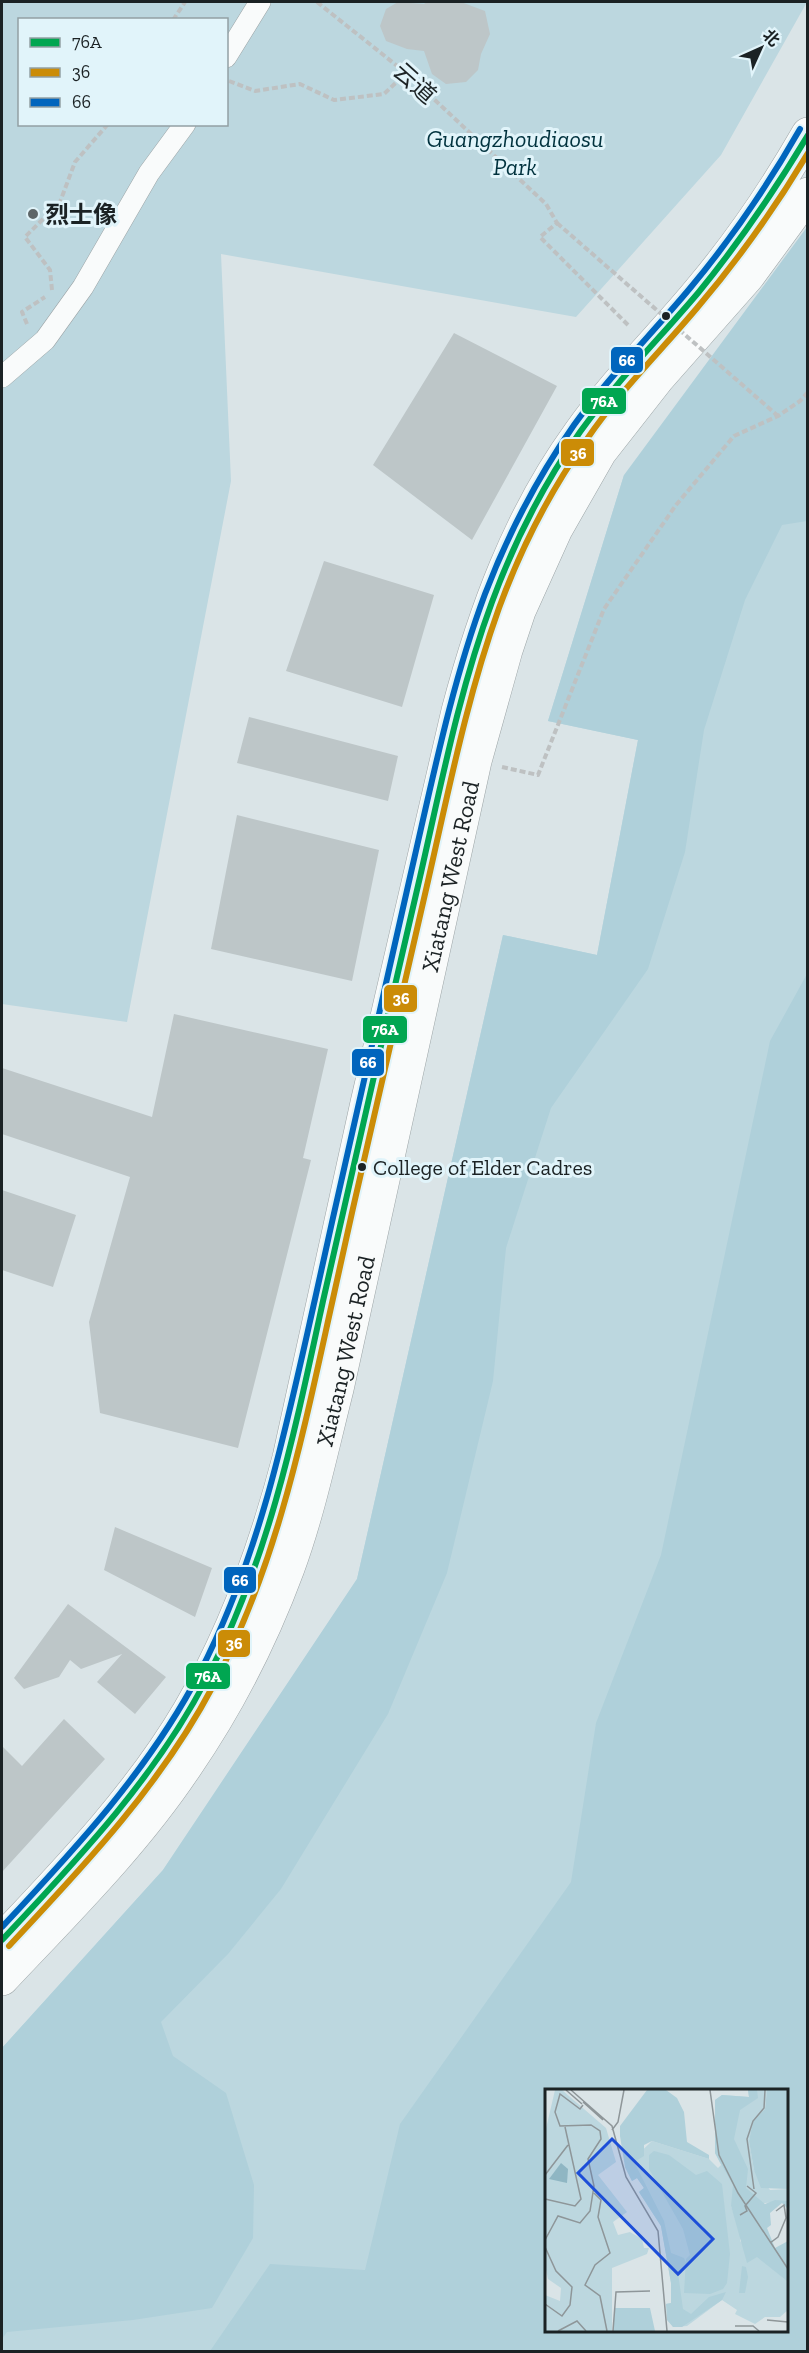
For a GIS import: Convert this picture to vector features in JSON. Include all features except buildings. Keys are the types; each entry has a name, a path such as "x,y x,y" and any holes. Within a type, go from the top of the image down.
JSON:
{"highway":[{"name":"Xiatang West Road","path":"2,1940 71,1866 146,1775 189,1711 225,1643 243,1601 275,1510 289,1458 367,1103 456,723 487,612 519,537 554,472 578,434 701,290 733,249 772,193 807,135"},
{"name":"Xiatang West Road","path":"2,1979 133,1835 186,1767 232,1693 250,1657 288,1567 319,1461 337,1389 475,761 519,611 537,568 581,482 600,452 622,422 748,276 807,194"}],"street":[{"path":"228,54 260,2"},
{"path":"2,377 45,340 83,287 150,173 184,126"}],"path":[{"path":"174,18 185,2"},
{"name":"云道","path":"317,2 406,73 546,204 557,223 778,416"},
{"path":"228,81 255,91 300,84 334,100 384,94 406,73"},
{"path":"28,328 22,312 52,292 51,270 26,237 60,202 75,162 106,126"},
{"path":"557,223 540,237 650,347"},
{"path":"475,761 538,775 604,609 676,505 734,436 778,416 800,401 807,392"}],"green space":[{"name":"Guangzhoudiaosu Park","path":"2,2 807,2 721,155 576,317 221,254 231,481 127,1022 2,1004"},
{"path":"807,464 807,2351 2,2351 2,2048 163,1870 357,1579 503,935 597,955 638,740 548,721 624,475"}],"shaded area":[{"path":"807,227 807,521 782,525 745,600 704,730 685,852 648,969 551,1108 506,1248 493,1381 447,1573 388,1714 281,1889 228,1954 161,2022 173,2056 226,2093 254,2185 253,2238 212,2308 133,2320 7,2332 2,2339 2,2048 163,1870 357,1579 503,935 597,955 638,740 548,721 624,475"},
{"path":"807,974 807,2351 210,2351 270,2264 365,2270 400,2124 571,1882 596,1723 661,1555 770,1041"}],"transit line":[{"name":"66","path":"2,1927 83,1838 134,1776 157,1743 199,1674 239,1584 255,1538 282,1443 443,734 473,628 503,550 524,507 574,425 721,250 762,191 800,129"},
{"name":"76A","path":"2,1940 114,1816 140,1783 187,1714 229,1633 264,1541 302,1398 460,704 480,636 510,558 530,514 580,432 728,255 783,176 808,135"},
{"name":"36","path":"9,1946 93,1855 170,1757 213,1686 255,1594 286,1499 310,1401 468,709 499,608 517,564 537,520 573,459 599,422 727,271 769,214 808,153"}],"place":[{"name":"烈士像","path":"33,214"},
{"name":"College of Elder Cadres","path":"362,1167"}]}
